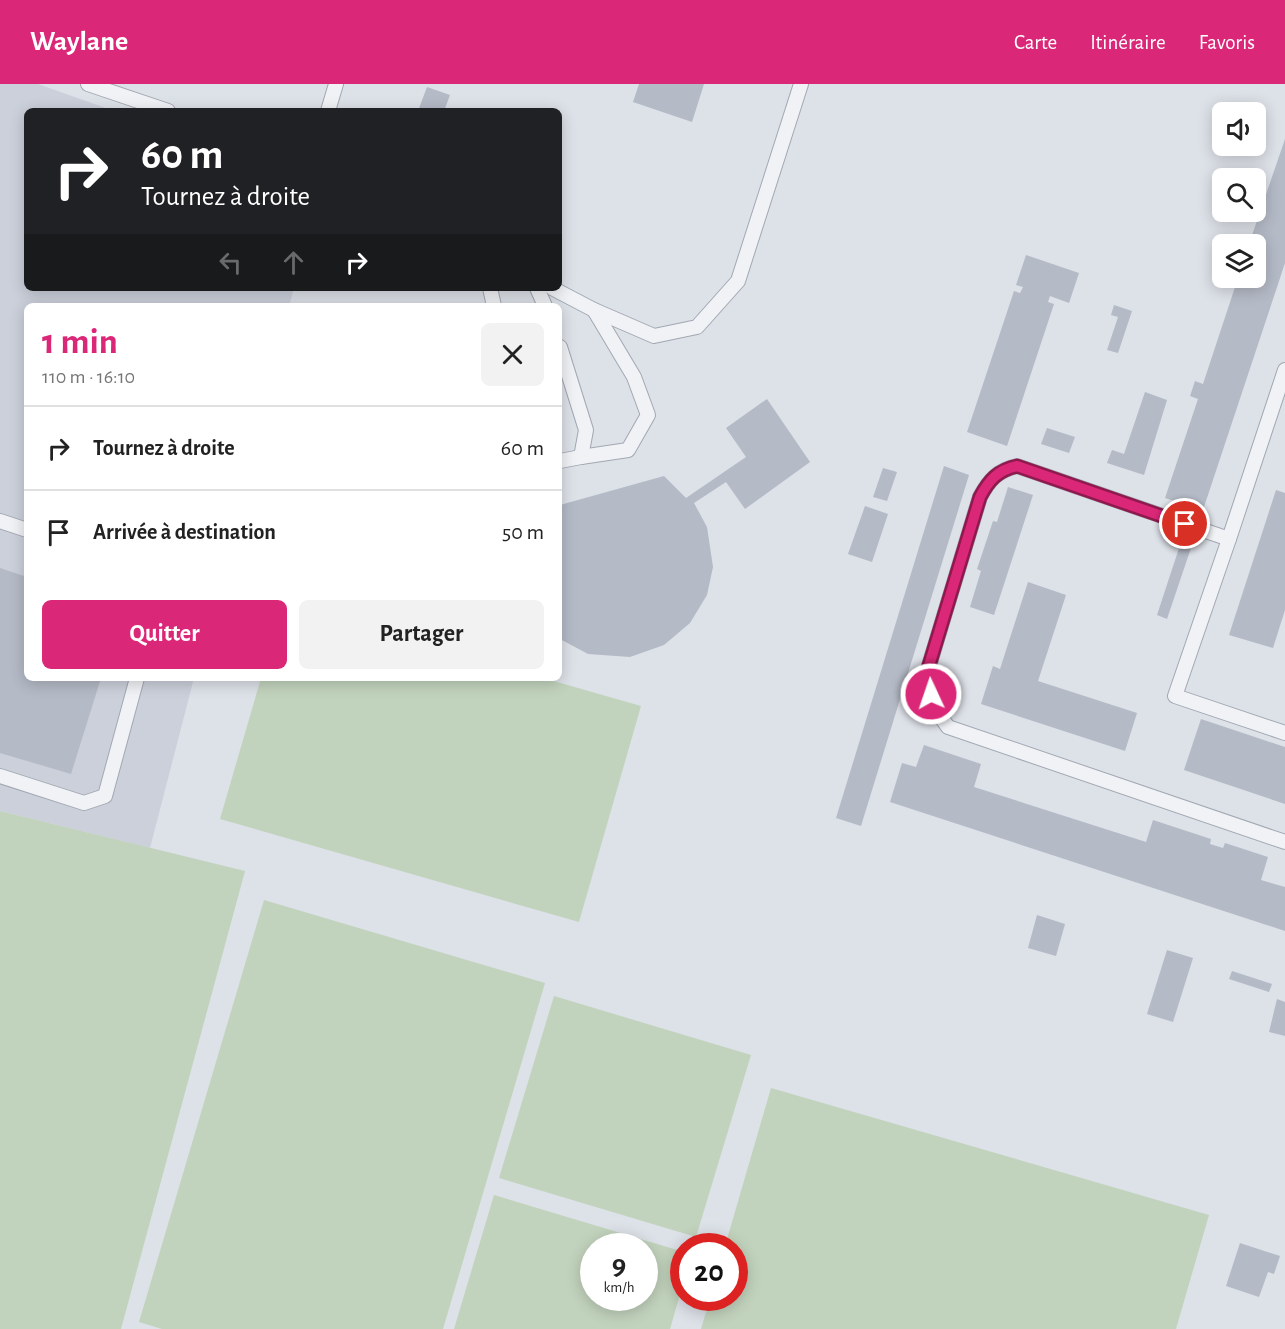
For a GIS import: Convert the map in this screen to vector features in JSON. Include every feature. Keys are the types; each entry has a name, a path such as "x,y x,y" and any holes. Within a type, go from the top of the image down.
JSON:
{"lane":[{"path":"88,84 159,108"},
{"path":"329,108 336,84"},
{"path":"558,291 594,310 654,336 697,327 738,281 801,84"},
{"path":"562,461 628,450 648,415 634,377 594,310"},
{"path":"562,353 586,430 581,457"},
{"path":"1285,370 1282,387 1175,696 1285,733"},
{"path":"1229,539 1017,466 1003,469 988,482 980,497 928,669 931,694 937,713 948,727 1285,842"},
{"path":"0,521 24,529"},
{"path":"0,776 84,803 105,796 136,681"}],"shaded area":[{"path":"0,84 38,84 106,108 24,108 24,291 293,291 290,303 24,303 24,681 193,681 150,848 0,811"}],"green space":[{"path":"260,681 554,681 641,706 579,922 220,819"},
{"path":"0,811 245,871 121,1329 0,1329"},
{"path":"264,900 545,983 443,1329 162,1329 139,1322"},
{"path":"554,996 751,1055 697,1233 683,1233 499,1178"},
{"path":"771,1088 1209,1215 1176,1329 701,1329 706,1311 748,1311 748,1233 729,1233"},
{"path":"494,1195 621,1233 580,1233 580,1311 658,1311 658,1244 670,1248 670,1311 675,1311 670,1329 454,1329"}],"building":[{"path":"639,84 704,84 692,122 633,102"},
{"path":"427,87 450,95 445,108 419,108"},
{"path":"1285,139 1285,263 1203,510 1165,498 1198,399 1190,396 1195,381 1203,384 1235,288 1266,288 1266,234 1252,234 1257,222 1266,222 1266,194"},
{"path":"1026,255 1079,273 1069,303 1050,296 1048,302 1054,304 1007,446 967,432 1014,291 1020,293 1023,287 1016,285"},
{"path":"1114,305 1132,311 1118,353 1107,350 1118,317 1111,315"},
{"path":"1145,392 1167,400 1144,475 1107,463 1112,450 1124,454"},
{"path":"767,399 810,462 745,509 726,482 694,503 707,527 713,567 707,595 690,623 664,645 630,657 588,654 562,640 562,504 664,476 686,498 746,457 726,428"},
{"path":"1047,428 1075,437 1069,453 1041,444"},
{"path":"944,466 969,475 861,826 836,818"},
{"path":"883,468 897,472 887,501 873,497"},
{"path":"1008,487 1033,495 994,615 970,607 981,571 977,569 993,521 997,522"},
{"path":"1276,490 1285,493 1285,610 1273,648 1229,635"},
{"path":"865,506 888,514 872,562 848,554"},
{"path":"1181,542 1192,545 1167,619 1157,615"},
{"path":"0,568 24,576 24,681 100,681 71,774 0,753"},
{"path":"1028,582 1066,595 1038,681 1137,713 1125,751 981,704 993,666 1000,669"},
{"path":"1201,719 1285,747 1285,804 1184,770"},
{"path":"924,745 981,764 974,787 1146,842 1153,820 1211,839 1210,844 1223,848 1225,843 1268,857 1261,880 1285,887 1285,931 890,802 902,763 916,767"},
{"path":"1037,915 1065,924 1056,956 1028,948"},
{"path":"1167,950 1193,958 1173,1022 1147,1014"},
{"path":"1232,971 1272,984 1269,992 1229,979"},
{"path":"1277,999 1285,1002 1285,1036 1269,1032"},
{"path":"1240,1243 1280,1256 1274,1274 1268,1272 1259,1297 1226,1286"}],"route":[{"path":"931,694 928,669 980,497 988,482 1003,469 1017,466 1185,524"}]}
